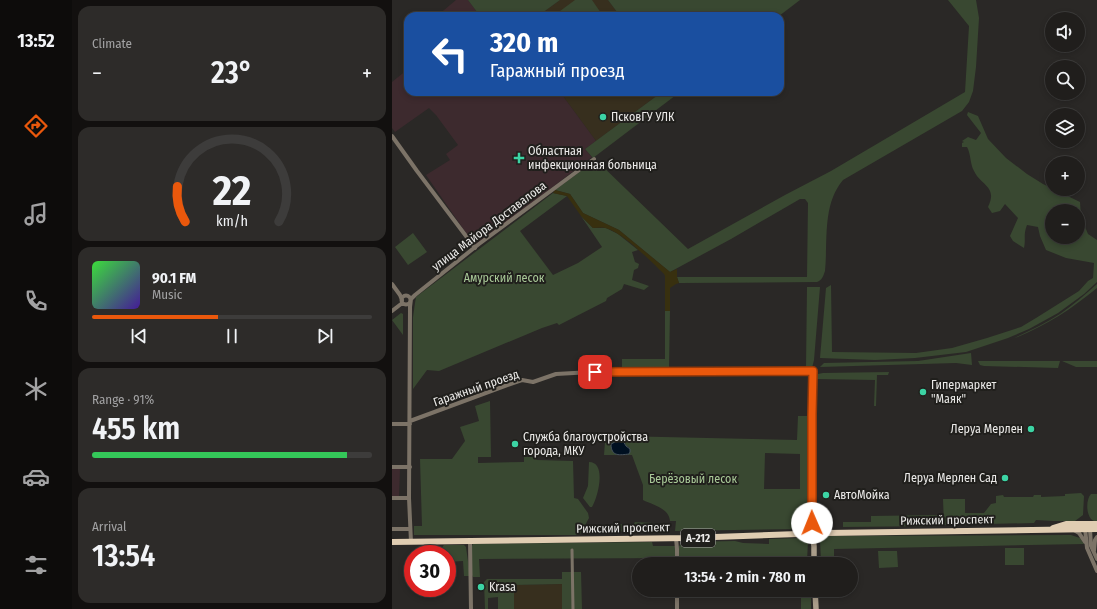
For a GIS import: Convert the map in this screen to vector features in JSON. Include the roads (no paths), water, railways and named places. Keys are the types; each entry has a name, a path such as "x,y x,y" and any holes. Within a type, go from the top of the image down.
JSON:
{"highway":[{"name":"Рижский проспект","path":"1046,530 1066,524 1097,529"},
{"name":"Рижский проспект","path":"392,542 676,538 812,533 1074,530 1087,528 1097,524"}],"main road":[{"path":"812,533 814,557"},
{"path":"815,597 816,609"}],"street":[{"path":"392,136 474,248"},
{"name":"улица Майора Доставалова","path":"410,301 415,295 474,248 594,159"},
{"path":"392,284 404,299 410,311"},
{"path":"392,311 399,306 404,299 415,295"},
{"path":"404,299 410,298 411,542"},
{"name":"Гаражный проезд","path":"410,423 516,382 522,380 533,382 556,374 610,371 813,371 811,464 812,533"},
{"path":"392,424 410,423"},
{"path":"392,467 410,468"},
{"path":"392,498 410,498"},
{"path":"1085,542 1087,528"},
{"path":"1087,528 1097,559"},
{"path":"392,529 410,529"},
{"path":"1074,530 1079,533 1085,542 1091,560 1097,571"},
{"path":"1095,554 1094,545 1097,537"},
{"path":"676,538 677,557"},
{"path":"470,541 470,609"},
{"path":"572,550 573,609"},
{"path":"677,597 677,609"}],"water":[{"path":"619,440 623,441 630,449 629,454 622,455 614,453 611,448 611,444"}],"place":[{"name":"ПсковГУ УЛК","path":"603,117"},
{"name":"Областная инфекционная больница","path":"519,158"},
{"name":"Гипермаркет \"Маяк\"","path":"923,392"},
{"name":"Леруа Мерлен","path":"1031,429"},
{"name":"Служба благоустройства города, МКУ","path":"515,444"},
{"name":"Леруа Мерлен Сад","path":"1005,478"},
{"name":"АвтоМойка","path":"826,495"},
{"name":"Krasa","path":"481,587"}],"park label":[{"name":"Амурский лесок","path":"504,278"},
{"name":"Берёзовый лесок","path":"693,479"}]}
